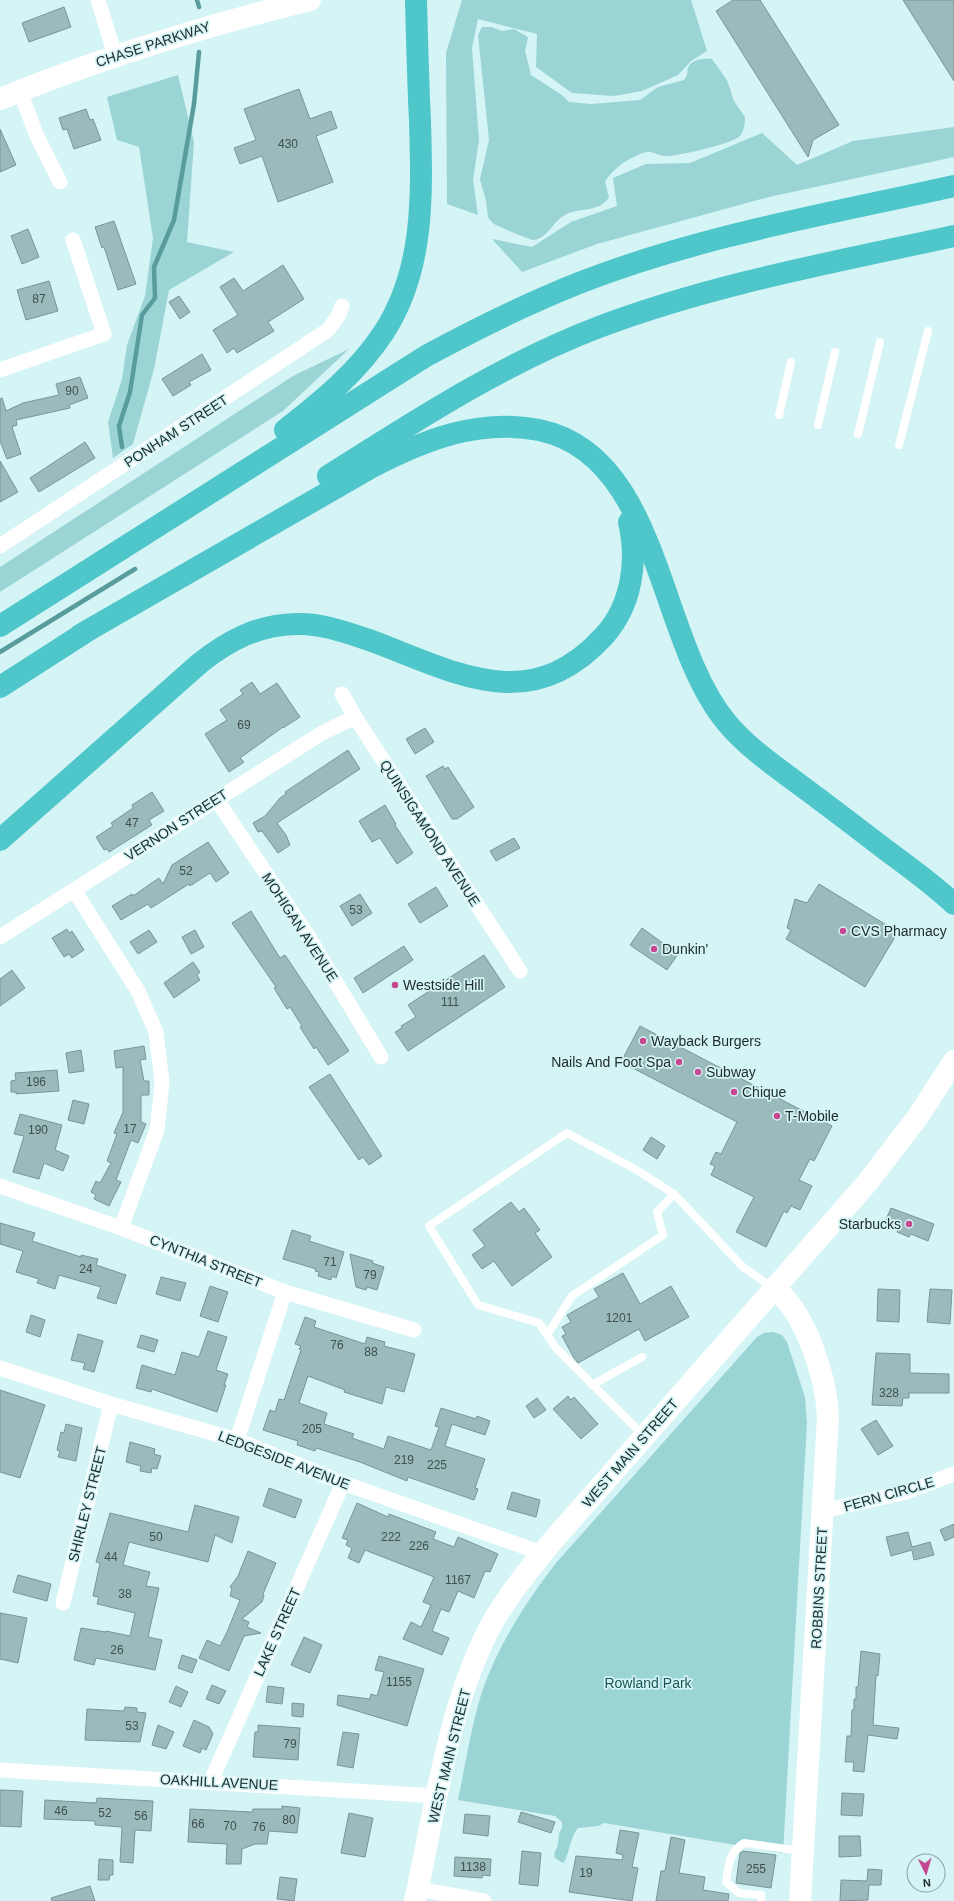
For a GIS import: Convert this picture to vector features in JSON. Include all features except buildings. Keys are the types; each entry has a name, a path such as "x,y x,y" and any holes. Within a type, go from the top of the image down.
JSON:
{"highway":[{"path":"182,510 337,387 372,349 395,312 411,270 420,222 421,171 416,0"},
{"path":"0,626 426,356 477,328 528,304 580,283 689,247 954,186"},
{"path":"0,687 440,406 548,348 605,325 702,294 954,236"},
{"path":"80,635 372,467 420,444 473,429 497,426 522,427 547,432 568,439 593,455 619,484 631,506 702,685 714,706 727,724 767,760 918,873 954,904"},
{"path":"0,840 200,663 218,649 237,638 256,630 296,624 318,625 361,637 473,678 494,682 516,683 536,679 557,672 576,661 593,647 609,630 619,613 632,576 634,556 626,510 616,486 593,455"}],"main road":[{"name":"CHASE PARKWAY","path":"0,99 115,55 214,25 310,0"},
{"name":"WEST MAIN STREET","path":"417,1895 456,1715 475,1660 490,1628 506,1601 542,1553 883,1163 917,1118 954,1061"},
{"name":"ROBBINS STREET","path":"774,1288 788,1303 802,1326 818,1364 825,1392 828,1416 800,1901"}],"street":[{"path":"98,0 115,55"},
{"path":"20,91 36,134 60,182"},
{"path":"0,370 104,334 73,240"},
{"name":"PONHAM STREET","path":"0,546 328,330 338,316 342,306"},
{"name":"QUINSIGAMOND AVENUE","path":"342,694 354,717 520,971"},
{"name":"VERNON STREET","path":"0,937 322,733 354,717"},
{"name":"MOHIGAN AVENUE","path":"216,799 308,936 381,1057"},
{"path":"74,890 138,991 156,1032 162,1083 157,1130 121,1228"},
{"name":"CYNTHIA STREET","path":"0,1186 121,1228 285,1292 414,1330"},
{"path":"237,1440 285,1292"},
{"name":"LEDGESIDE AVENUE","path":"0,1368 111,1404 237,1440 343,1483 542,1553"},
{"name":"SHIRLEY STREET","path":"63,1603 111,1404"},
{"name":"FERN CIRCLE","path":"823,1511 906,1492 954,1474"},
{"name":"LAKE STREET","path":"211,1781 343,1483"},
{"name":"OAKHILL AVENUE","path":"0,1770 211,1781 438,1796"},
{"path":"417,1895 484,1901"}],"lane":[{"path":"899,444 928,331"},
{"path":"858,434 880,342"},
{"path":"818,424 835,352"},
{"path":"779,415 791,362"},
{"path":"644,1437 556,1348 539,1323 478,1305 429,1226 567,1133 635,1169 674,1194 743,1267 774,1288"},
{"path":"547,1335 572,1296 663,1235 657,1212 674,1194"},
{"path":"592,1385 642,1357"},
{"path":"760,1901 761,1896 739,1892 726,1882 730,1859 735,1848 744,1843 803,1851"}],"green space":[{"path":"462,0 691,0 707,51 691,61 678,75 642,91 614,96 572,93 536,67 537,34 478,19 472,48 479,140 473,180 478,215 447,204 446,53"},
{"path":"482,27 492,27 502,31 514,29 528,37 525,51 531,75 562,95 569,102 591,104 640,100 658,87 684,80 687,76 688,68 695,61 712,59 727,80 734,101 745,117 743,131 739,137 734,140 703,150 671,156 663,156 647,152 635,156 617,168 608,177 605,182 609,197 605,202 595,208 565,215 539,239 532,240 521,236 494,224 488,217 486,201 480,179 489,140 478,35"},
{"path":"178,75 194,142 187,242 234,252 169,290 154,369 133,444 113,458 108,422 122,379 127,345 145,296 153,238 139,147 117,140 107,97"},
{"path":"954,127 954,157 769,197 597,244 522,272 492,239 532,247 571,222 617,206 613,178 646,164 690,163 762,133 797,165 853,141"},
{"path":"349,349 283,411 0,592 0,567 293,376"},
{"name":"Rowland Park","path":"773,1332 782,1335 787,1342 805,1397 807,1423 783,1853 604,1823 598,1826 578,1828 563,1863 555,1858 554,1854 558,1845 559,1834 562,1827 562,1822 555,1816 458,1800 474,1721 481,1695 488,1677 513,1626 533,1594 556,1563 757,1337 764,1333"}],"waterway":[{"path":"197,0 199,7"},
{"path":"122,447 119,426 130,392 142,315 155,298 154,267 174,220 194,104 199,52"},
{"path":"0,652 135,569"}],"place":[{"name":"CVS Pharmacy","path":"843,931"},
{"name":"Dunkin'","path":"654,949"},
{"name":"Westside Hill","path":"395,985"},
{"name":"Wayback Burgers","path":"643,1041"},
{"name":"Nails And Foot Spa","path":"679,1062"},
{"name":"Subway","path":"698,1072"},
{"name":"Chique","path":"734,1092"},
{"name":"T-Mobile","path":"777,1116"},
{"name":"Starbucks","path":"909,1224"}]}
